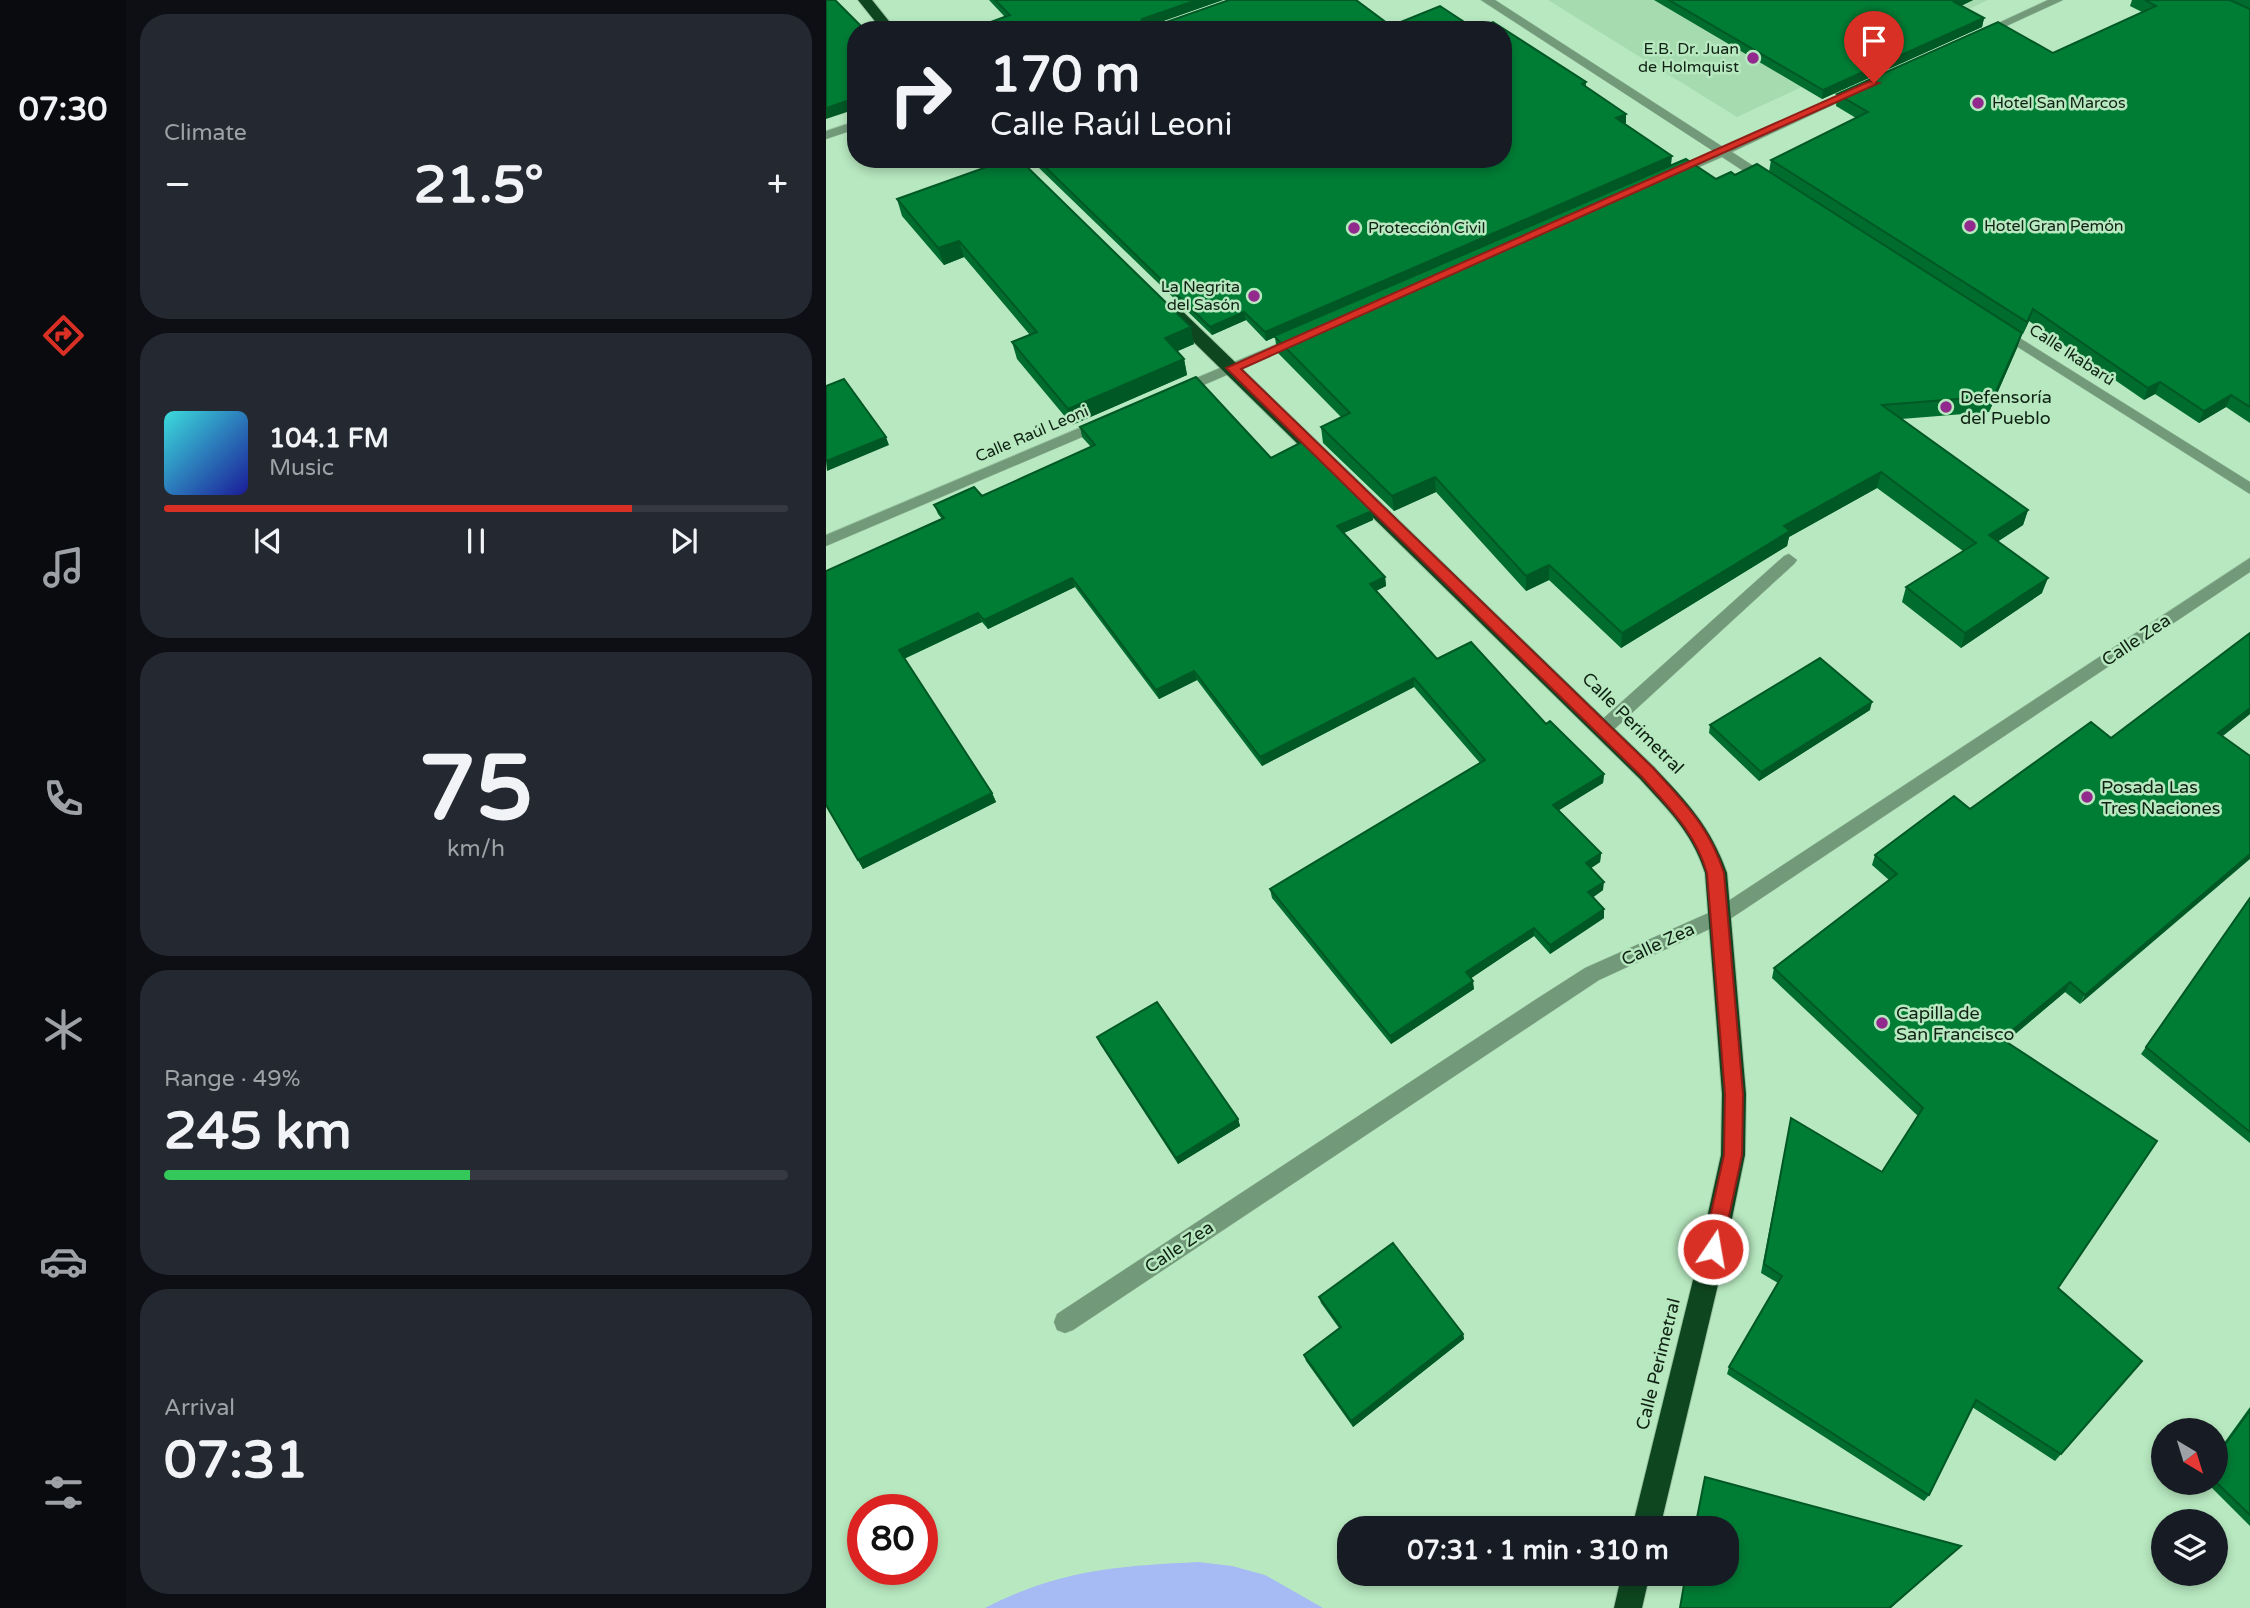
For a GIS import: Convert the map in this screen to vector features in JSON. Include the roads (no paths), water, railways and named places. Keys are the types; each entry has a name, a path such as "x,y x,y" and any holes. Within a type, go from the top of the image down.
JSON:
{"highway":[{"path":"865,0 882,21"},
{"name":"Calle Perimetral","path":"1153,292 1603,729 1691,821 1707,846 1716,873 1720,916 1734,1094 1733,1155 1708,1272 1649,1516"},
{"path":"1628,1608 1633,1586"}],"street":[{"path":"1487,0 1782,190"},
{"path":"1975,37 2057,0"},
{"path":"1660,180 1874,83"},
{"path":"826,135 847,128"},
{"name":"Calle Ikabarú","path":"1992,325 2250,489"},
{"path":"1169,395 1308,335"},
{"name":"Calle Raúl Leoni","path":"826,541 1118,417"},
{"path":"1603,729 1789,560"},
{"name":"Calle Zea","path":"1065,1322 1582,981 1720,916 2250,564"}],"water":[{"path":"1198,1562 1232,1566 1265,1575 1323,1608 985,1608 1038,1585 1089,1572"}],"place":[{"name":"E.B. Dr. Juan de Holmquist","path":"1753,58"},
{"name":"Hotel San Marcos","path":"1978,103"},
{"name":"Hotel Gran Pemón","path":"1970,226"},
{"name":"Protección Civil","path":"1354,228"},
{"name":"La Negrita del Sasón","path":"1254,296"},
{"name":"Defensoría del Pueblo","path":"1946,407"},
{"name":"Posada Las Tres Naciones","path":"2087,797"},
{"name":"Capilla de San Francisco","path":"1882,1023"}]}
